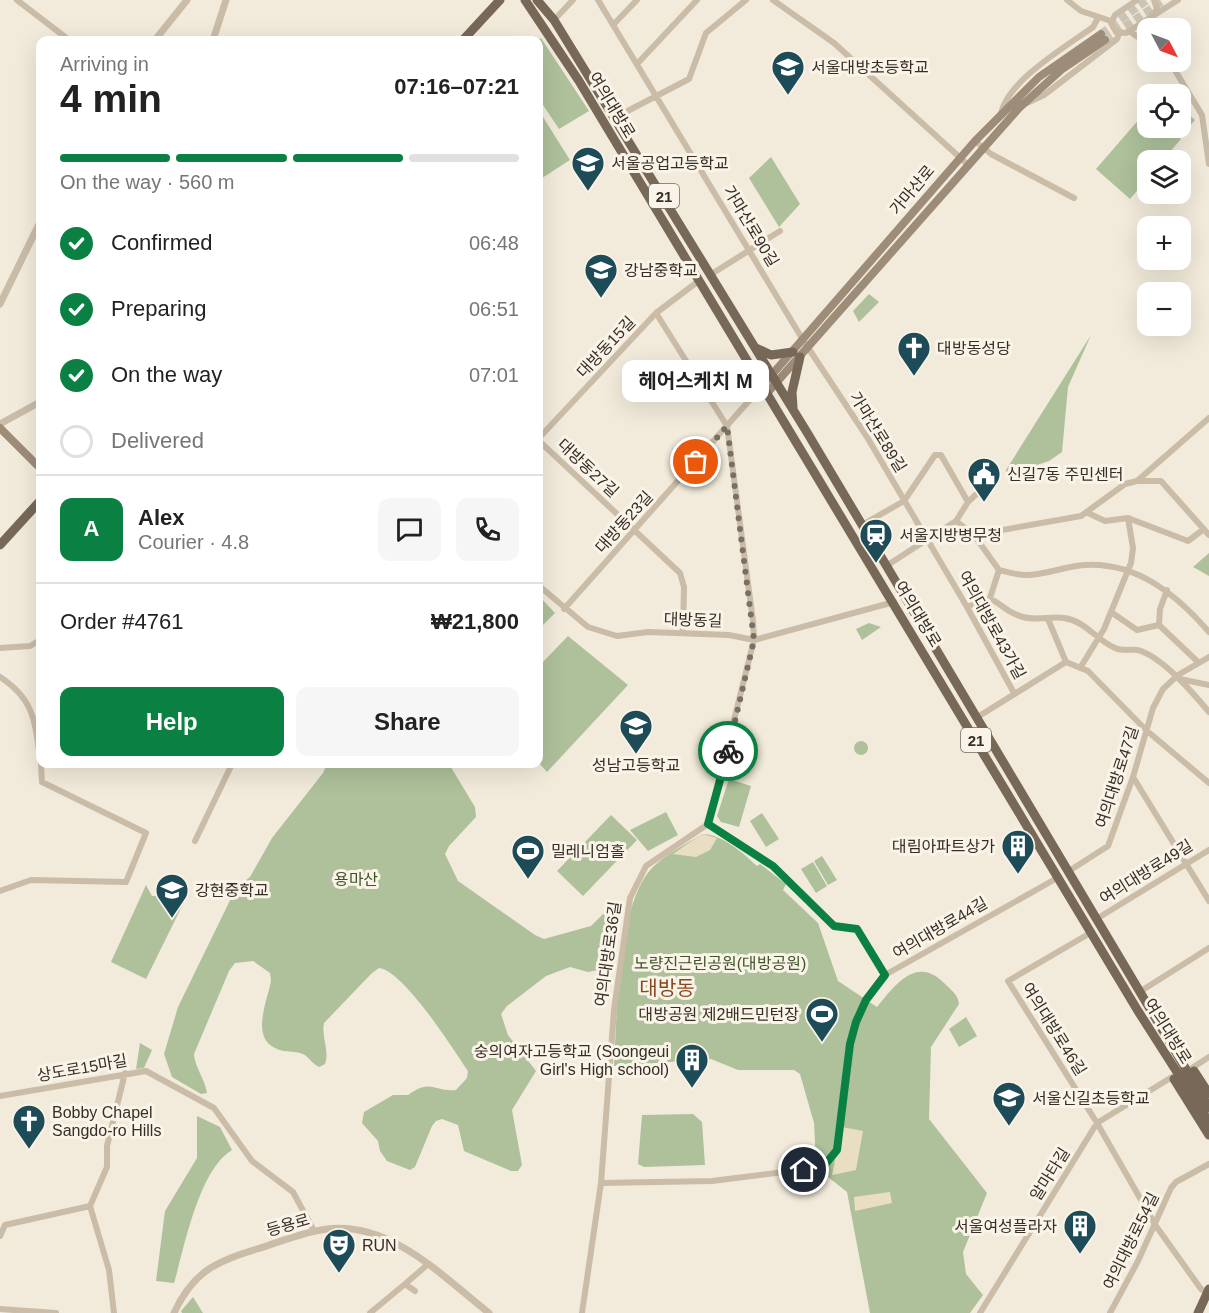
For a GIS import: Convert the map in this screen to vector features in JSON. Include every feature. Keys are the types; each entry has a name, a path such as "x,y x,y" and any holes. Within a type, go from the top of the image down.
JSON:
{"main road":[{"path":"467,36 500,0"},
{"name":"여의대방로","path":"525,0 579,81 766,388 1168,1060 1209,1122"},
{"name":"여의대방로","path":"537,0 554,20 616,117 862,525 975,718 1098,918 1209,1108"},
{"name":"가마산로","path":"766,388 975,141 1039,76 1103,37 1023,103 805,344"},
{"path":"752,344 771,355 797,354 792,392 793,410"},
{"path":"0,426 36,464"},
{"path":"0,545 36,505"},
{"path":"876,573 886,566"},
{"path":"894,602 903,596"},
{"path":"1176,1053 1192,1068 1209,1094"},
{"name":"21","path":"1168,1060 1172,1077 1209,1135"},
{"path":"1198,1313 1208,1291"}],"street":[{"path":"17,0 64,36"},
{"path":"158,36 187,0"},
{"path":"214,36 226,0"},
{"path":"554,20 573,0"},
{"name":"가마산로90길","path":"598,0 805,344"},
{"path":"613,25 637,0"},
{"path":"637,64 697,0"},
{"path":"616,117 688,79 706,33 746,0"},
{"path":"773,0 834,43 967,164"},
{"path":"1067,0 1081,11 1112,21"},
{"path":"1137,0 1116,15 1112,21 1113,30 1119,33 1129,31 1178,0"},
{"path":"1152,15 1157,6 1154,0"},
{"path":"1001,115 1002,106 1009,95 1029,75 1093,27 1098,18"},
{"path":"1129,31 1137,36"},
{"path":"1023,103 1044,95 1117,39 1119,33"},
{"path":"1176,72 1205,114 1209,164"},
{"path":"975,141 1074,198"},
{"path":"0,304 36,230"},
{"path":"710,275 780,231"},
{"name":"대방동15길","path":"543,434 656,313 700,280"},
{"path":"656,313 727,426 754,640 708,824 773,866 834,926 857,929 885,975"},
{"name":"가마산로89길","path":"805,344 863,431 928,539"},
{"name":"대방동23길","path":"564,609 727,426 766,388"},
{"path":"0,426 36,404"},
{"path":"1137,481 1209,418"},
{"name":"대방동27길","path":"543,444 680,573 684,587 683,633"},
{"path":"862,525 904,501 935,455 941,455 969,502"},
{"path":"974,535 1088,513 1125,484 1137,481 1161,481 1209,535"},
{"path":"886,566 956,521 969,502 986,485"},
{"path":"1088,513 1105,521 1128,518 1188,541 1204,529"},
{"path":"1080,668 1100,637 1128,571 1133,548 1128,518"},
{"path":"956,521 974,535 999,570 1026,575 1084,565 1108,565 1128,571 1167,590 1209,632"},
{"name":"여의대방로43가길","path":"928,539 1014,693"},
{"path":"990,598 999,570"},
{"name":"대방동길","path":"543,590 588,627 616,636 639,632 683,633 729,635 754,640 894,602"},
{"path":"1159,625 1160,609 1167,590"},
{"path":"968,607 984,597 990,598 1002,608 1023,617 1048,619 1063,617 1081,623 1114,648 1139,650 1151,656 1209,712"},
{"path":"1111,612 1137,630 1159,625"},
{"path":"1048,619 1066,662 1088,671 1146,730 1209,783"},
{"path":"1159,625 1198,662"},
{"path":"0,648 30,646 36,642"},
{"name":"여의대방로47길","path":"1069,871 1108,846 1133,777 1146,730 1163,689 1175,677 1209,657"},
{"path":"975,718 1066,662"},
{"path":"0,677 26,699 32,711 36,733"},
{"path":"1175,677 1209,685"},
{"path":"0,891 31,880 126,882 146,832 42,782 41,768"},
{"path":"195,841 230,768"},
{"path":"1133,777 1209,901"},
{"name":"여의대방로36길","path":"582,1313 601,1183 614,1010 630,898 646,866 708,824"},
{"name":"여의대방로49길","path":"1098,918 1209,850"},
{"name":"여의대방로44길","path":"601,1183 712,1181 823,1167 837,1150 850,1044 856,1022 866,1000 885,975 1069,871"},
{"name":"여의대방로46길","path":"1092,932 1008,981 1098,1124 1155,1227 1201,1289 1208,1291"},
{"path":"1140,991 1209,948"},
{"path":"1192,1068 1209,1058"},
{"name":"상도로15마길","path":"0,1096 146,1071 214,1108 252,1161 293,1192 314,1231"},
{"path":"114,1313 109,1270 90,1206 107,1167 107,1146 124,1073"},
{"name":"알마타길","path":"980,1313 1098,1124 1172,1077"},
{"name":"여의대방로54길","path":"1110,1313 1176,1182 1209,1164"},
{"path":"0,1236 5,1225 90,1206"},
{"name":"등용로","path":"176,1312 197,1275 221,1260 314,1231 341,1228 368,1232 391,1241 427,1265 489,1313"},
{"path":"370,1313 427,1265"},
{"path":"405,1284 415,1292"},
{"path":"0,1309 56,1313"}],"green space":[{"path":"543,41 589,111 559,129 543,105"},
{"path":"543,117 570,160 543,177"},
{"path":"1137,122 1137,138 1181,139 1172,150 1137,150 1137,191 1130,199 1096,169"},
{"path":"771,157 800,204 779,227 749,178"},
{"path":"869,294 879,302 859,322 853,311"},
{"path":"1091,335 1068,387 1062,452 1049,461 1007,475 1006,470"},
{"path":"1209,553 1209,576 1193,567"},
{"path":"543,600 555,613 543,625"},
{"path":"869,623 881,627 862,640 856,629"},
{"path":"568,636 628,685 547,772 543,768 543,662"},
{"path":"861,741 866,743 868,748 866,753 861,755 856,753 854,748 856,743"},
{"name":"용마산","path":"325,768 451,768 475,807 476,817 449,846 445,854 458,881 544,939 591,926 606,911 614,908 620,913 614,967 588,972 570,967 546,976 507,1006 501,1014 508,1035 536,1071 512,1110 522,1165 518,1171 511,1171 464,1151 458,1125 442,1119 436,1121 432,1126 415,1167 410,1170 387,1161 380,1151 378,1141 362,1123 364,1112 393,1095 408,1095 422,1087 456,1090 467,1078 468,1071 414,996 389,972 379,968 324,1023 326,1059 325,1064 319,1067 305,1055 280,1050 269,1044 264,1037 262,1019 271,981 270,973 253,961 235,963 229,971 194,1054 207,1093 201,1094 172,1077 164,1054 178,1007 236,888 250,877 272,838"},
{"path":"729,779 751,786 739,827 721,822 717,816"},
{"path":"666,812 678,835 648,851 630,830"},
{"path":"762,813 779,839 766,847 750,821"},
{"path":"611,815 637,840 583,896 557,871"},
{"name":"노량진근린공원(대방공원)","path":"702,834 724,841 786,884 783,890 818,923 838,981 877,1007 891,990 915,973 924,972 933,975 951,989 957,997 959,1004 931,1047 929,1119 987,1193 963,1252 966,1274 983,1295 970,1313 870,1313 847,1192 828,1177 816,1161 814,1123 800,1074 794,1070 738,1070 711,1059 614,1066 618,991 625,933 640,885 657,863"},
{"path":"822,856 837,880 828,885 814,861"},
{"path":"813,862 827,886 816,893 801,869"},
{"path":"146,885 152,896 158,896 161,891 185,900 146,979 111,962"},
{"path":"966,1017 977,1036 959,1047 949,1029"},
{"path":"140,1043 152,1050 144,1068 136,1069"},
{"path":"693,1114 702,1122 705,1165 644,1167 638,1164 642,1115"},
{"path":"197,1116 220,1127 232,1150 220,1160 210,1174 194,1210 174,1283 156,1281 165,1211 197,1158"},
{"path":"193,1297 203,1313 182,1313 181,1311"}],"shaded area":[{"path":"702,834 717,838 710,850 696,857 673,854"},
{"path":"842,1127 863,1131 856,1170 832,1175"},
{"path":"890,1192 892,1203 855,1211 854,1197"}],"tunnel":[{"path":"1101,34 1147,0"},
{"path":"1105,40 1164,0"}],"way so far":[{"path":"696,462 727,426 751,600 754,640 728,751"}],"place":[{"name":"서울대방초등학교","path":"788,96"},
{"name":"서울공업고등학교","path":"588,192"},
{"name":"강남중학교","path":"601,299"},
{"name":"대방동성당","path":"914,377"},
{"name":"헤어스케치 M","path":"696,462"},
{"name":"신길7동 주민센터","path":"984,503"},
{"name":"서울지방병무청","path":"876,564"},
{"name":"성남고등학교","path":"636,755"},
{"name":"대림아파트상가","path":"1018,875"},
{"name":"밀레니엄홀","path":"528,880"},
{"name":"강현중학교","path":"172,919"},
{"name":"대방공원 제2배드민턴장","path":"822,1043"},
{"name":"숭의여자고등학교 (Soongeui Girl's High school)","path":"692,1089"},
{"name":"서울신길초등학교","path":"1009,1127"},
{"name":"Bobby Chapel Sangdo-ro Hills","path":"29,1150"},
{"name":"서울여성플라자","path":"1080,1255"},
{"name":"RUN","path":"339,1274"}],"district":[{"name":"대방동","path":"667,988"}],"route":[{"path":"728,751 708,824 773,866 834,926 857,929 885,975 866,1000 856,1022 850,1044 842,1125 837,1150 823,1167 804,1170"}]}
